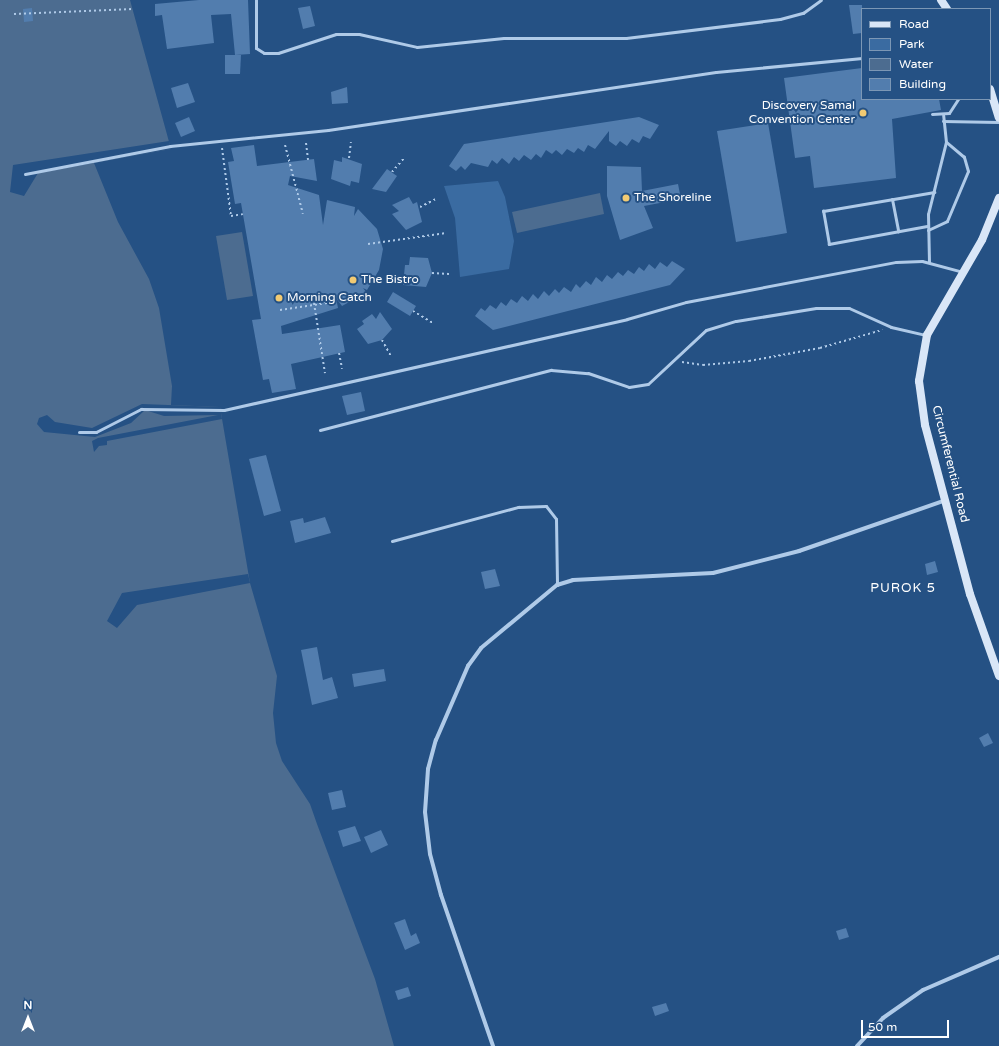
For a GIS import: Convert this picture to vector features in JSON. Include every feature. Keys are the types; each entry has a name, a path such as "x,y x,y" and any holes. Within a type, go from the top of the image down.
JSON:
{"main road":[{"path":"991,92 999,118"},
{"name":"Circumferential Road","path":"999,198 993,219 927,335 919,381 926,425 970,594 999,676"}],"street":[{"path":"493,1046 430,854 425,812 428,769 450,704 468,666 503,627 557,585 594,577 713,573 800,551 946,500"},
{"path":"857,1046 883,1018 923,990 999,957"}],"lane":[{"path":"256,0 256,48 264,53 278,53 336,34 359,34 417,47 504,38 626,38 780,19 803,13 821,0"},
{"path":"25,174 170,146 343,128 716,72 861,58"},
{"path":"932,114 943,115 952,111 958,100"},
{"path":"929,262 928,228 934,192 946,142 943,115"},
{"path":"943,121 999,122"},
{"path":"934,192 823,211 829,244 898,231 928,228 948,221 968,171 964,157 946,142"},
{"path":"892,199 898,231"},
{"path":"79,432 96,432 141,409 224,410 627,319 686,302 896,262 929,262 963,272"},
{"path":"320,430 551,370 588,373 630,387 648,384 675,362 687,345 706,330 772,314 816,308 849,308 891,327 927,335"},
{"path":"392,541 518,507 546,506 556,519 557,585"}],"path":[{"path":"14,14 133,9"},
{"path":"221,141 231,216 243,214"},
{"path":"349,158 351,142"},
{"path":"306,143 308,160"},
{"path":"285,145 304,214"},
{"path":"392,172 404,158"},
{"path":"420,207 436,199"},
{"path":"368,244 446,233"},
{"path":"432,273 449,274"},
{"path":"280,310 314,303 334,302"},
{"path":"314,303 325,373"},
{"path":"413,311 433,323"},
{"path":"675,362 704,365 749,361 820,348 891,327"},
{"path":"382,340 392,356"},
{"path":"339,353 342,369"}],"green space":[{"path":"498,181 505,197 514,241 509,269 460,277 455,218 444,186"}],"water":[{"path":"0,0 130,0 171,149 94,163 118,222 149,279 159,308 172,386 171,405 220,407 250,583 277,676 273,713 276,743 282,761 310,804 375,979 394,1046 0,1046"},
{"path":"600,193 604,214 517,233 512,212"},
{"path":"242,232 253,296 227,300 216,236"}],"pier":[{"path":"169,141 171,149 38,173 24,196 10,192 13,165"},
{"path":"142,404 220,407 222,419 107,441 107,445 99,446 94,452 92,441 98,438 218,415 164,416 145,410 131,423 95,437 44,432 37,424 39,418 47,415 55,422 92,428"},
{"path":"248,574 250,583 137,605 117,628 107,621 122,593"}],"building":[{"path":"199,0 248,0 250,54 235,55 231,14 211,15 214,43 167,49 162,15 155,16 155,4"},
{"path":"849,5 862,5 861,33 853,34"},
{"path":"310,6 315,26 303,29 298,8"},
{"path":"32,8 33,21 24,22 23,9"},
{"path":"225,55 241,55 240,74 225,74"},
{"name":"Discovery Samal Convention Center","path":"861,68 861,100 939,100 941,110 892,119 896,178 814,188 810,156 795,158 784,78"},
{"path":"188,83 195,102 177,108 171,88"},
{"path":"347,87 348,103 332,104 331,92"},
{"path":"189,117 195,131 181,137 175,123"},
{"path":"639,117 659,125 650,139 643,136 639,143 632,139 627,146 620,141 616,146 609,141 609,131 595,149 588,145 584,152 578,148 574,153 567,149 562,155 556,150 552,154 546,150 541,158 536,154 531,160 524,155 519,161 514,157 509,164 502,158 497,164 492,160 488,167 471,163 465,170 461,166 456,171 449,166 464,144"},
{"path":"768,123 787,233 736,242 717,131"},
{"path":"254,145 257,166 314,159 317,181 290,176 288,185 319,195 323,225 327,200 355,207 354,216 358,209 377,229 383,249 379,270 367,290 363,288 366,292 342,306 336,298 338,308 281,326 282,334 340,325 345,352 291,364 296,389 272,393 269,379 263,380 252,320 261,319 241,203 235,204 228,162 234,161 231,148"},
{"path":"342,157 362,164 359,183 351,181 350,186 331,179 334,160 342,162"},
{"path":"607,166 641,167 642,191 678,184 681,199 644,206 653,228 620,240 607,196"},
{"path":"387,169 397,176 386,192 372,189"},
{"path":"409,197 413,204 417,202 422,222 406,230 392,214 399,211 392,205"},
{"path":"410,257 428,258 432,273 426,287 403,285 405,265 409,265"},
{"path":"672,261 685,269 670,285 493,330 475,316 481,308 485,311 490,305 496,309 501,302 506,306 511,299 517,303 522,296 528,301 533,294 538,299 544,291 549,296 555,289 559,293 564,287 571,292 576,284 580,288 586,281 591,285 596,277 602,282 607,275 612,279 618,272 623,276 628,270 634,274 639,267 644,271 649,264 655,269 660,262 667,267"},
{"path":"393,292 416,306 410,316 387,302"},
{"path":"380,312 392,329 382,340 368,344 357,329 364,324 362,321 372,314 376,319"},
{"path":"361,392 365,411 347,415 342,396"},
{"path":"266,455 281,511 264,516 249,459"},
{"path":"325,517 331,533 295,543 290,521 303,518 304,523"},
{"path":"935,561 938,572 927,575 925,564"},
{"path":"495,569 500,586 485,589 481,572"},
{"path":"317,647 323,680 332,677 338,698 312,705 301,650"},
{"path":"384,669 386,681 354,687 352,674"},
{"path":"988,733 993,743 984,747 979,738"},
{"path":"342,790 346,807 332,810 328,793"},
{"path":"355,826 361,841 343,847 338,831"},
{"path":"381,830 388,845 371,853 364,837"},
{"path":"405,919 411,936 416,933 420,943 405,950 394,923"},
{"path":"846,928 849,937 839,940 836,931"},
{"path":"408,987 411,996 398,1000 395,991"},
{"path":"666,1003 669,1011 655,1016 652,1007"}],"place":[{"name":"Discovery Samal Convention Center","path":"863,113"},
{"name":"The Shoreline","path":"626,198"},
{"name":"The Bistro","path":"353,280"},
{"name":"Morning Catch","path":"279,298"}],"district":[{"name":"PUROK 5","path":"903,588"}]}
